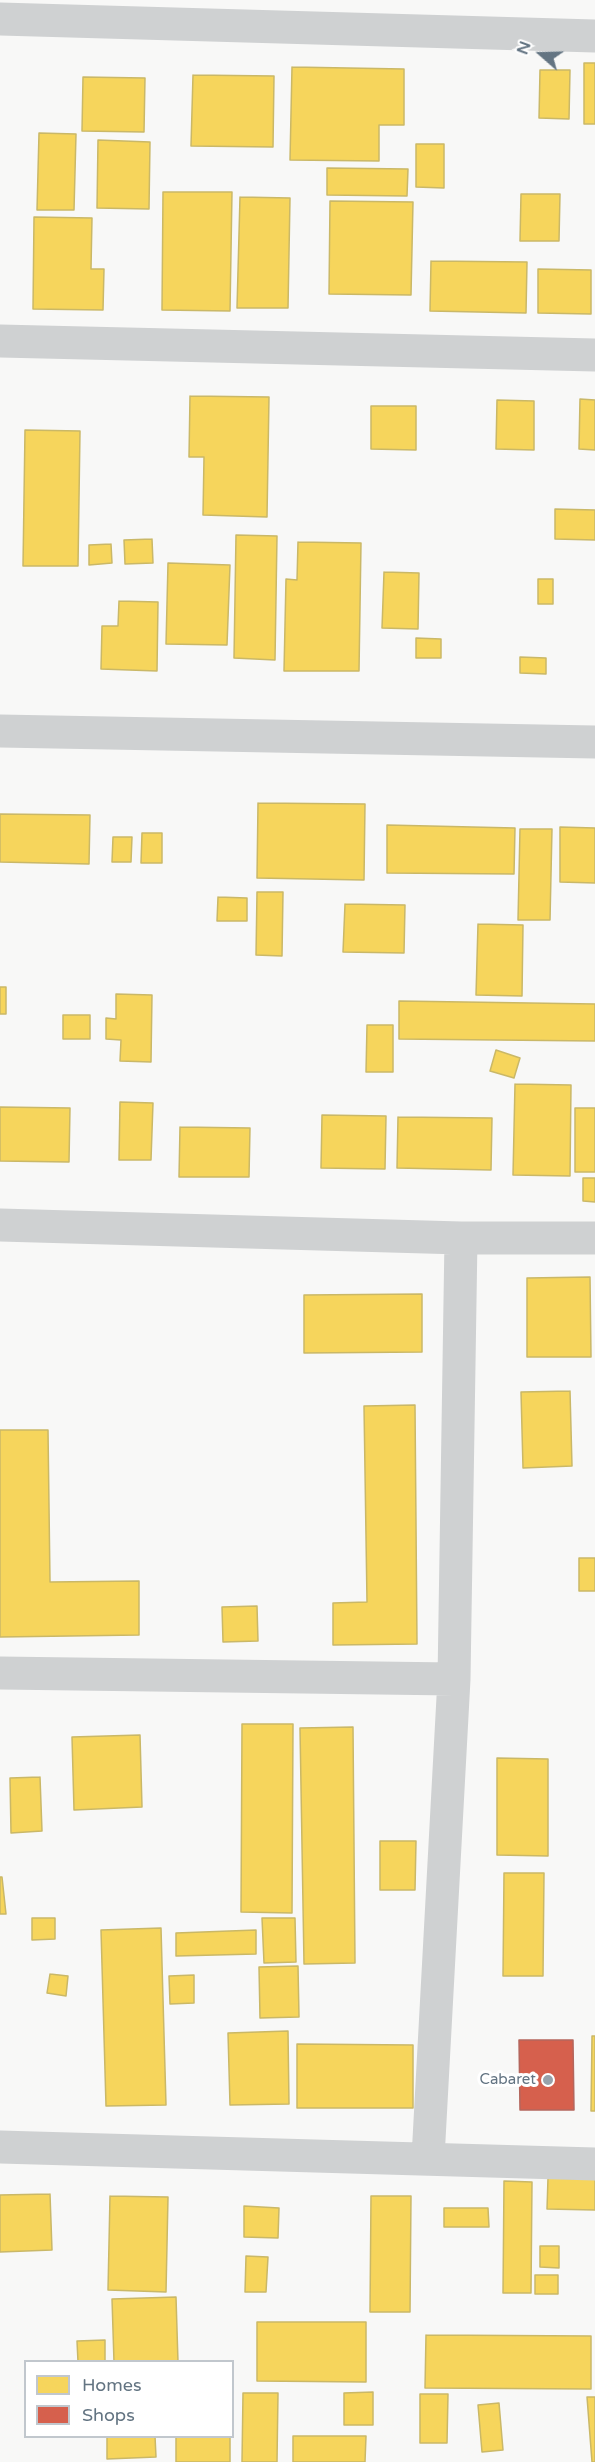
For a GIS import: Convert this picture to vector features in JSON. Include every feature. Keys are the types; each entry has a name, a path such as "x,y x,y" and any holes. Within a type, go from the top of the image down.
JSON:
{"street":[{"path":"0,20 595,36"},
{"path":"0,340 595,355"},
{"path":"0,731 595,742"},
{"path":"0,1225 461,1238 595,1238"},
{"path":"428,2158 454,1679 461,1238"},
{"path":"0,1673 454,1679"},
{"path":"0,2147 595,2164"}],"building: Homes":[{"path":"584,63 595,63 595,124 584,124"},
{"path":"292,67 404,69 404,125 379,125 379,161 290,160"},
{"path":"540,70 570,70 569,119 539,118"},
{"path":"193,75 274,76 273,147 191,146"},
{"path":"83,77 145,78 144,132 82,131"},
{"path":"39,133 76,134 74,210 37,210"},
{"path":"98,140 150,142 149,209 97,208"},
{"path":"416,144 444,144 444,188 416,187"},
{"path":"327,168 408,169 407,196 327,195"},
{"path":"163,192 232,192 230,311 162,310"},
{"path":"521,194 560,194 559,241 520,241"},
{"path":"240,197 290,198 288,308 237,308"},
{"path":"330,201 413,202 411,295 329,294"},
{"path":"34,217 92,218 91,269 104,269 103,310 33,309"},
{"path":"431,261 527,262 526,313 430,311"},
{"path":"538,269 591,270 591,314 538,313"},
{"path":"190,396 269,397 267,517 203,515 204,457 189,457"},
{"path":"580,399 595,400 595,450 579,449"},
{"path":"497,400 534,401 534,450 496,449"},
{"path":"371,406 416,406 416,450 371,449"},
{"path":"25,430 80,431 78,566 23,566"},
{"path":"555,509 595,510 595,540 555,539"},
{"path":"236,535 277,536 275,660 234,658"},
{"path":"152,539 153,563 125,564 124,540"},
{"path":"298,542 361,543 359,671 284,671 286,579 297,580"},
{"path":"111,544 112,563 89,565 89,545"},
{"path":"168,563 230,565 227,645 166,644"},
{"path":"384,572 419,573 418,629 382,628"},
{"path":"538,579 553,579 553,604 538,604"},
{"path":"119,601 158,602 157,671 101,669 102,626 118,626"},
{"path":"416,638 441,639 441,658 416,658"},
{"path":"520,657 546,658 546,674 520,673"},
{"path":"258,803 365,804 364,880 257,878"},
{"path":"0,814 90,815 89,864 0,862"},
{"path":"387,825 515,828 514,874 387,873"},
{"path":"560,827 595,828 595,883 560,882"},
{"path":"520,829 552,829 550,920 518,920"},
{"path":"142,833 162,833 162,863 141,863"},
{"path":"113,837 132,837 131,862 112,862"},
{"path":"257,892 283,892 282,956 256,955"},
{"path":"218,897 247,898 247,921 217,921"},
{"path":"345,904 405,905 404,953 343,952"},
{"path":"478,924 523,925 522,996 476,995"},
{"path":"0,987 6,987 6,1014 0,1014"},
{"path":"116,994 152,995 151,1062 120,1061 121,1040 106,1039 106,1018 116,1019"},
{"path":"399,1001 595,1004 595,1041 399,1039"},
{"path":"63,1015 90,1015 90,1039 63,1039"},
{"path":"367,1025 393,1025 393,1072 366,1072"},
{"path":"496,1050 520,1058 514,1078 490,1071"},
{"path":"515,1084 571,1085 570,1176 513,1175"},
{"path":"120,1102 153,1103 151,1160 119,1160"},
{"path":"0,1107 70,1108 69,1162 0,1161"},
{"path":"575,1108 595,1108 595,1172 575,1172"},
{"path":"322,1115 386,1116 385,1169 321,1168"},
{"path":"398,1117 492,1118 491,1170 397,1168"},
{"path":"180,1127 250,1128 249,1177 179,1177"},
{"path":"583,1178 595,1178 595,1202 583,1201"},
{"path":"590,1277 591,1357 527,1357 527,1278"},
{"path":"422,1294 422,1352 304,1353 304,1295"},
{"path":"570,1391 572,1466 523,1468 521,1392"},
{"path":"415,1405 417,1644 333,1645 333,1603 367,1602 364,1406"},
{"path":"0,1430 48,1430 50,1582 139,1581 139,1635 0,1637"},
{"path":"579,1558 595,1558 595,1591 579,1591"},
{"path":"257,1606 258,1641 223,1642 222,1607"},
{"path":"242,1724 293,1724 292,1913 241,1912"},
{"path":"353,1727 355,1963 304,1964 300,1728"},
{"path":"140,1735 142,1807 74,1810 72,1737"},
{"path":"497,1758 548,1759 548,1856 497,1855"},
{"path":"40,1777 42,1831 11,1833 10,1778"},
{"path":"380,1841 416,1841 415,1890 380,1890"},
{"path":"504,1873 544,1873 543,1976 503,1976"},
{"path":"0,1877 2,1877 6,1914 0,1914"},
{"path":"32,1918 55,1918 55,1939 32,1940"},
{"path":"262,1918 295,1918 296,1962 264,1963"},
{"path":"161,1928 166,2105 106,2106 101,1930"},
{"path":"256,1930 256,1954 176,1956 176,1933"},
{"path":"298,1966 299,2017 260,2018 259,1967"},
{"path":"50,1974 68,1976 66,1996 47,1993"},
{"path":"194,1975 194,2003 170,2004 169,1976"},
{"path":"288,2031 289,2104 230,2105 228,2033"},
{"path":"592,2036 595,2036 595,2111 591,2111"},
{"path":"297,2044 413,2045 413,2108 297,2108"},
{"path":"548,2178 595,2179 595,2210 547,2209"},
{"path":"504,2181 532,2182 531,2293 503,2293"},
{"path":"50,2194 52,2250 0,2252 0,2195"},
{"path":"110,2196 168,2197 166,2292 108,2290"},
{"path":"371,2196 411,2196 410,2312 370,2312"},
{"path":"244,2206 279,2208 278,2238 244,2237"},
{"path":"444,2208 488,2208 489,2227 444,2227"},
{"path":"540,2246 559,2246 559,2268 540,2267"},
{"path":"246,2256 268,2257 266,2292 245,2292"},
{"path":"535,2275 558,2275 558,2294 535,2294"},
{"path":"176,2297 178,2360 114,2360 112,2299"},
{"path":"257,2322 366,2322 366,2382 257,2381"},
{"path":"426,2335 591,2336 591,2389 425,2388"},
{"path":"105,2340 105,2360 78,2360 77,2341"},
{"path":"373,2392 373,2425 344,2425 344,2393"},
{"path":"243,2393 278,2393 277,2462 242,2462"},
{"path":"420,2394 448,2394 447,2443 420,2443"},
{"path":"587,2397 595,2397 595,2462 592,2462"},
{"path":"499,2403 503,2450 482,2452 478,2405"},
{"path":"293,2436 366,2436 365,2462 293,2462"},
{"path":"107,2438 155,2438 156,2457 107,2459"},
{"path":"176,2438 230,2438 230,2462 176,2462"}],"building: Shops":[{"path":"519,2040 573,2040 574,2110 520,2110"}],"place":[{"name":"Cabaret","path":"548,2080"}]}
